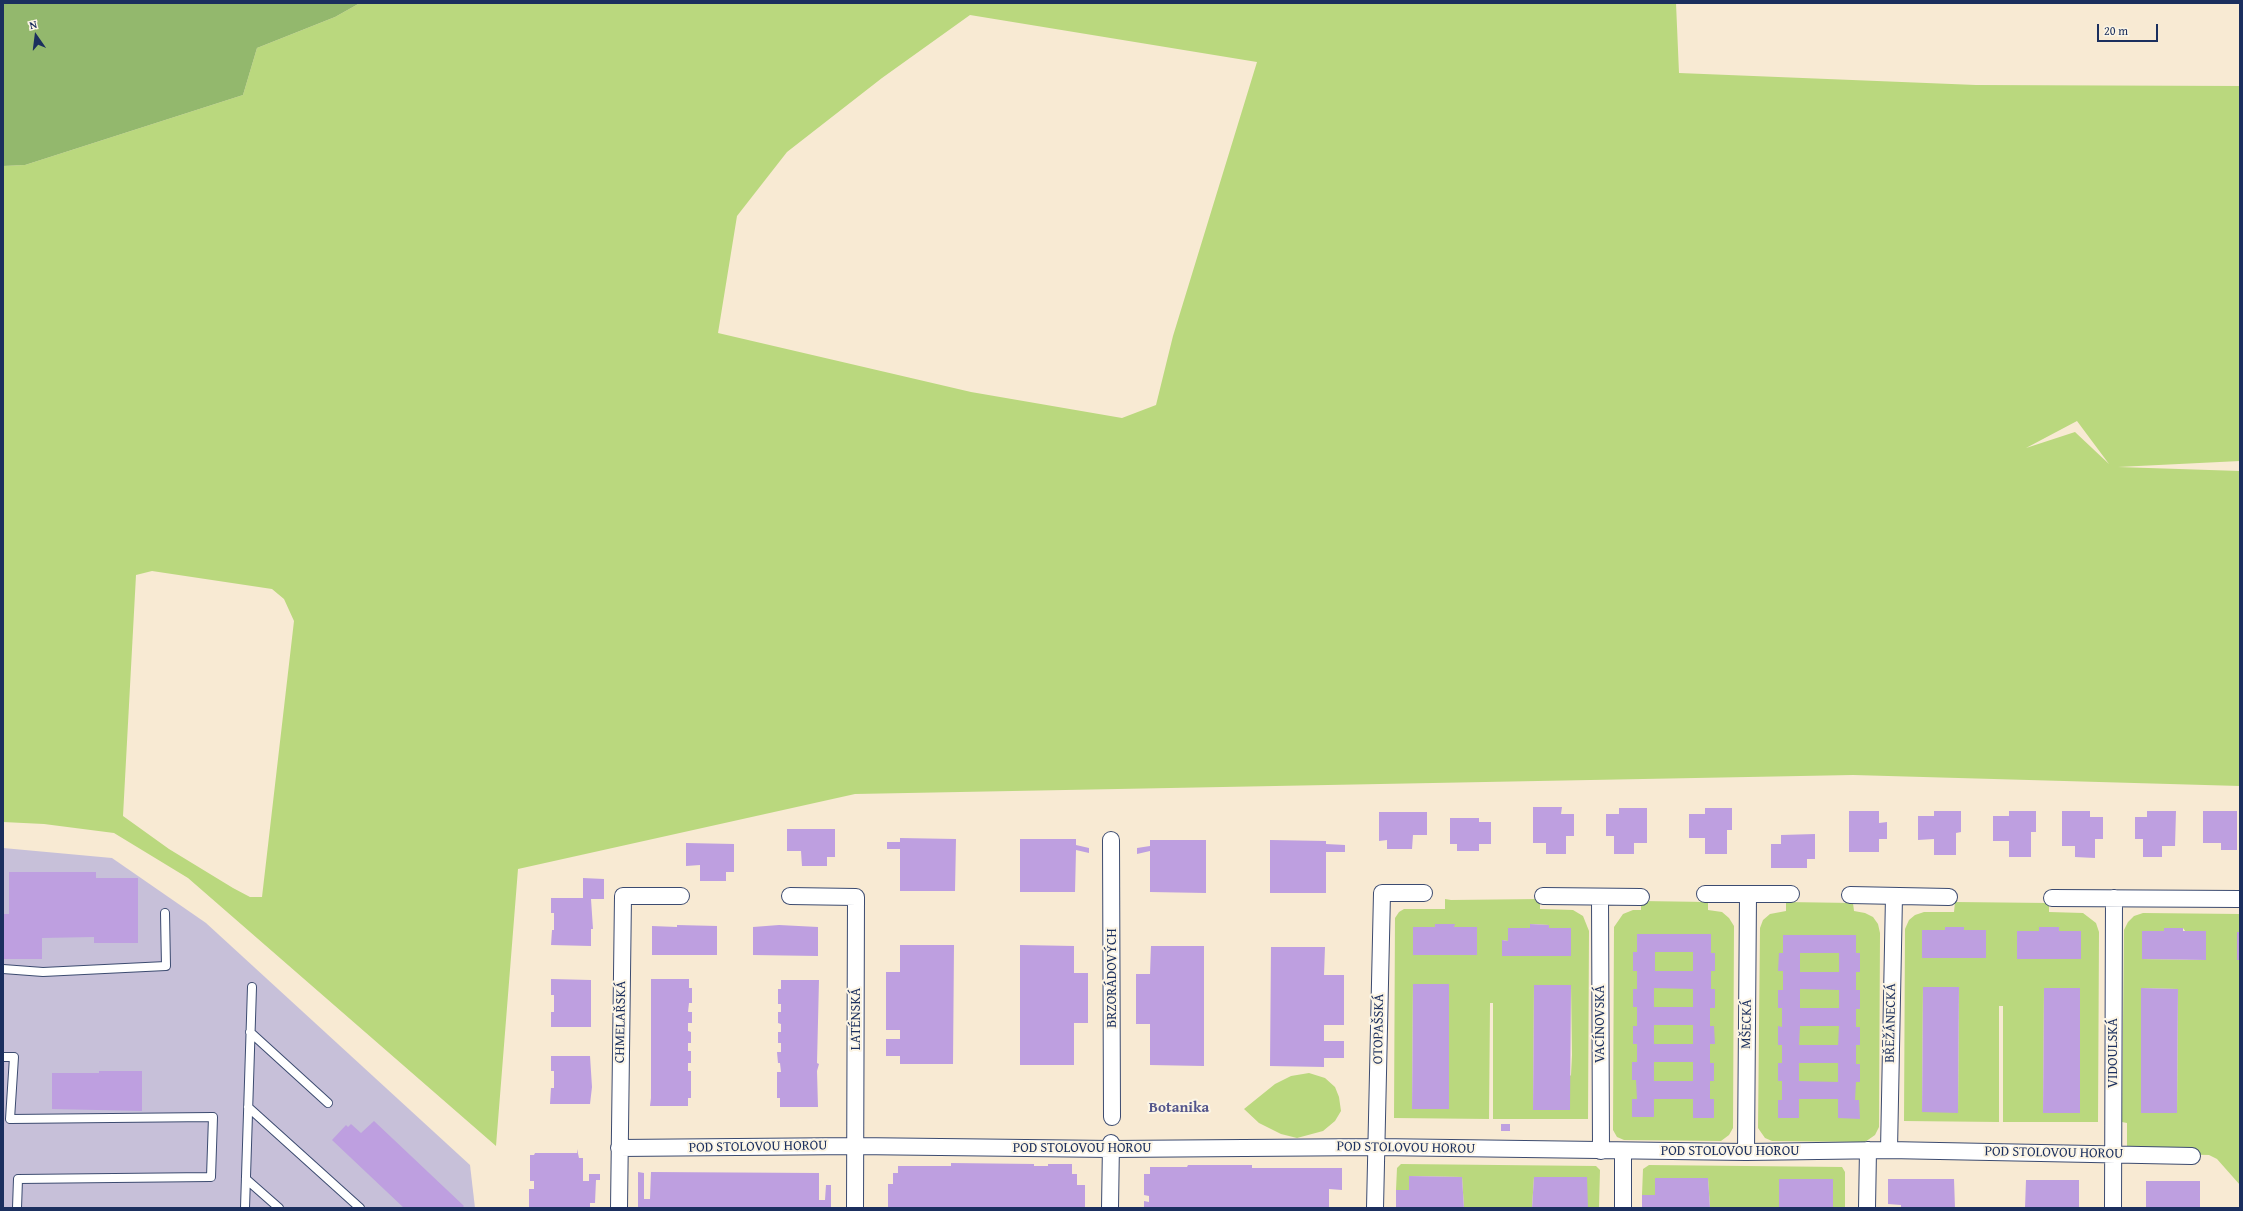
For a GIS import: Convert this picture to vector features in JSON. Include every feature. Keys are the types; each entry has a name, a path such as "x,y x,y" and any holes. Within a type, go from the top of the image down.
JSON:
{"street":[{"name":"BRZORÁDOVÝCH","path":"1112,840 1112,1117"},
{"name":"OTOPAŠSKÁ","path":"1375,1208 1382,893 1424,893"},
{"path":"1705,894 1791,894"},
{"name":"MŠECKÁ","path":"1746,1152 1748,895"},
{"path":"1850,895 1949,897"},
{"name":"CHMELAŘSKÁ","path":"619,1208 622,896 681,896"},
{"name":"LATÉNSKÁ","path":"790,896 856,897 855,1208"},
{"path":"1543,896 1642,897"},
{"name":"BŘEŽÁNECKÁ","path":"1889,1150 1894,896"},
{"name":"VACÍNOVSKÁ","path":"1600,897 1601,1151"},
{"path":"2052,898 2240,899"},
{"name":"VIDOULSKÁ","path":"2113,1208 2114,898"},
{"name":"POD STOLOVOU HOROU","path":"619,1148 855,1146 1377,1147 1746,1152 1889,1150 2192,1156"},
{"path":"1110,1208 1111,1146"},
{"path":"1867,1208 1868,1150"},
{"path":"1623,1151 1623,1208"}],"lane":[{"path":"3,969 43,972 166,966 165,913"},
{"path":"245,1208 252,988"},
{"path":"250,1032 328,1103"},
{"path":"3,1058 14,1057 10,1119 213,1117 211,1177 18,1178 17,1208"},
{"path":"248,1107 360,1208"},
{"path":"246,1179 279,1208"}],"shaded area":[{"path":"3,848 112,858 206,923 470,1165 475,1208 3,1208"}],"green space":[{"path":"3,3 360,3 335,17 257,48 243,95 25,165 3,166"},
{"path":"360,3 1676,3 1679,73 1976,85 2240,86 2240,461 2118,467 2240,471 2240,786 1853,775 855,794 518,869 496,1146 188,878 114,833 44,824 3,822 3,166 25,165 243,95 257,48 335,17","holes":["970,15 1257,62 1173,336 1156,405 1122,418 971,392 718,333 737,216 787,152 882,78","2077,421 2109,464 2075,432 2026,448","152,571 272,589 284,599 294,621 262,897 250,897 233,888 169,849 123,816 136,575"]},
{"path":"1445,899 1540,899 1540,909 1573,910 1583,916 1589,931 1588,1119 1493,1119 1493,1003 1490,1003 1489,1119 1394,1118 1395,918 1399,912 1404,909 1445,909","holes":["1436,924 1454,924 1454,927 1477,927 1477,955 1413,955 1413,927 1435,927","1530,924 1549,925 1549,928 1571,928 1571,956 1502,956 1502,940 1508,941 1508,928 1530,928","1413,984 1449,984 1449,1109 1412,1109","1534,985 1571,985 1571,1075 1533,1110"]},
{"path":"1641,901 1708,902 1708,910 1722,912 1729,918 1734,926 1733,1128 1729,1135 1721,1141 1624,1140 1617,1137 1613,1130 1614,927 1623,914 1633,910 1641,910"},
{"path":"1786,902 1853,903 1854,911 1865,913 1873,917 1878,924 1880,933 1879,1127 1875,1135 1865,1142 1772,1141 1765,1138 1758,1128 1760,928 1763,920 1770,914 1786,911"},
{"path":"1955,902 2049,903 2049,912 2083,913 2096,923 2099,932 2098,1122 2003,1122 2003,1006 1999,1006 1999,1122 1904,1121 1905,929 1909,920 1915,915 1924,912 1954,912","holes":["1945,927 1964,927 1964,930 1986,931 1986,958 1922,958 1922,930 1945,930","2017,931 2081,931 2081,959 2017,958","1923,987 1959,987 1958,1112 1922,1112","2044,988 2080,988 2080,1113 2043,1113"]},
{"path":"2143,913 2240,914 2240,932 2237,932 2237,959 2240,960 2240,1185 2217,1159 2209,1155 2127,1153 2127,1123 2122,1122 2124,930 2128,922 2134,916","holes":["2174,928 2183,928 2206,960 2142,959 2142,931 2164,931","2141,988 2178,989 2177,1113 2141,1113"]},
{"path":"1309,1073 1325,1078 1335,1087 1339,1097 1341,1111 1335,1121 1323,1131 1297,1138 1281,1134 1259,1123 1244,1109 1275,1084 1291,1076"},
{"path":"1401,1164 1596,1166 1600,1170 1599,1207 1587,1207 1587,1177 1534,1177 1532,1208 1464,1208 1462,1177 1409,1176 1409,1190 1396,1190 1397,1168"},
{"path":"1649,1165 1842,1167 1845,1172 1845,1208 1833,1208 1833,1179 1780,1179 1779,1208 1710,1208 1708,1178 1655,1178 1655,1195 1642,1195 1643,1169"}],"building":[{"path":"1533,807 1562,807 1561,814 1574,814 1574,836 1566,836 1566,854 1546,854 1546,843 1533,843"},
{"path":"1619,808 1647,808 1647,843 1634,843 1634,854 1614,854 1614,836 1606,836 1606,814 1619,814"},
{"path":"1705,808 1732,808 1732,830 1727,830 1727,854 1705,854 1705,838 1689,838 1689,814 1705,814"},
{"path":"1849,811 1879,811 1879,823 1887,822 1887,839 1879,839 1879,852 1849,852"},
{"path":"1934,811 1961,811 1961,832 1956,833 1956,855 1934,855 1934,839 1918,840 1918,816 1934,816"},
{"path":"2009,811 2036,811 2036,832 2031,832 2031,857 2009,857 2009,841 1993,841 1993,816 2009,816"},
{"path":"2062,811 2090,811 2090,817 2103,817 2103,839 2095,839 2095,858 2075,857 2075,846 2062,846"},
{"path":"2147,811 2176,811 2175,846 2162,846 2162,857 2143,857 2143,839 2135,839 2135,817 2147,817"},
{"path":"2203,811 2237,811 2237,850 2221,850 2221,843 2203,843"},
{"path":"1379,812 1427,812 1427,835 1413,835 1412,849 1387,849 1387,840 1379,841"},
{"path":"1450,818 1479,818 1479,822 1491,822 1491,844 1479,844 1479,851 1457,851 1457,844 1450,844"},
{"path":"787,829 835,829 835,857 827,857 827,866 802,866 801,851 787,851"},
{"path":"1815,834 1815,859 1807,859 1807,868 1771,868 1771,844 1781,844 1781,835"},
{"path":"900,838 956,839 955,891 900,891 900,849 887,849 887,842 900,842"},
{"path":"1020,839 1076,839 1076,845 1089,848 1089,853 1076,850 1075,892 1020,892"},
{"path":"1150,840 1206,840 1206,893 1150,892 1150,851 1137,854 1137,848 1150,846"},
{"path":"1270,840 1326,841 1326,844 1345,845 1345,852 1326,852 1326,893 1270,893"},
{"path":"686,843 734,844 734,872 726,872 726,881 700,881 700,865 686,866"},
{"path":"9,872 96,872 96,878 138,878 138,943 94,943 94,937 42,938 42,959 3,959 3,914 9,914"},
{"path":"583,878 604,879 604,899 591,899 593,929 591,929 591,946 551,945 552,930 554,930 554,913 551,913 551,898 583,898"},
{"path":"1435,924 1455,924 1454,927 1477,927 1477,955 1413,955 1413,927 1435,927"},
{"path":"1530,924 1549,925 1549,928 1571,928 1571,956 1502,956 1502,940 1508,941 1508,928 1530,928"},
{"path":"677,925 717,926 717,955 652,955 652,926 677,927"},
{"path":"779,925 818,927 818,956 753,955 753,927"},
{"path":"1945,927 1964,927 1964,930 1986,930 1986,958 1922,958 1922,930 1945,930"},
{"path":"2039,927 2059,927 2059,931 2081,931 2081,959 2017,959 2017,931 2039,931"},
{"path":"2164,928 2183,928 2183,931 2206,931 2206,960 2142,959 2142,931 2164,931"},
{"path":"2237,932 2240,932 2240,960 2237,960"},
{"path":"1637,934 1711,934 1711,953 1715,953 1715,971 1711,971 1711,989 1715,989 1715,1008 1710,1008 1710,1026 1714,1026 1715,1044 1710,1044 1710,1063 1714,1063 1714,1081 1710,1081 1710,1099 1714,1099 1714,1118 1693,1118 1693,1099 1654,1099 1654,1117 1632,1117 1632,1099 1637,1099 1636,1080 1632,1080 1632,1062 1637,1062 1637,1044 1633,1044 1633,1026 1637,1026 1637,1007 1633,1007 1633,989 1637,989 1637,971 1633,971 1633,952 1637,952","holes":["1655,952 1693,952 1693,971 1655,971","1654,988 1693,989 1693,1007 1654,1007","1654,1025 1693,1025 1693,1044 1654,1044","1654,1062 1693,1062 1693,1081 1654,1081"]},
{"path":"1783,935 1856,935 1856,953 1860,953 1860,972 1856,972 1856,990 1860,990 1860,1009 1856,1009 1856,1027 1860,1027 1860,1045 1856,1045 1856,1064 1860,1064 1860,1082 1856,1082 1855,1100 1859,1100 1860,1119 1838,1118 1838,1099 1799,1099 1799,1118 1778,1118 1778,1100 1782,1100 1782,1081 1778,1081 1778,1063 1782,1063 1782,1045 1778,1045 1778,1026 1782,1027 1782,1008 1778,1008 1778,990 1783,990 1783,971 1778,971 1779,953 1783,953","holes":["1800,953 1839,953 1839,972 1800,972","1800,989 1839,990 1839,1008 1800,1008","1800,1026 1839,1026 1838,1045 1799,1045","1799,1063 1838,1063 1838,1082 1799,1081"]},
{"path":"900,945 954,945 953,1064 900,1064 900,1056 886,1056 886,1039 900,1039 900,1030 886,1030 886,972 900,972"},
{"path":"1020,945 1074,946 1074,973 1088,973 1088,1023 1074,1023 1074,1065 1020,1065"},
{"path":"1151,946 1204,946 1204,1066 1150,1065 1150,1024 1136,1024 1136,974 1150,974"},
{"path":"1271,947 1325,947 1324,975 1344,975 1344,1025 1324,1025 1324,1041 1344,1041 1344,1058 1324,1058 1324,1067 1270,1066"},
{"path":"551,979 591,980 591,1027 551,1027 551,1012 554,1012 554,995 551,995"},
{"path":"651,979 689,979 689,988 692,988 692,1003 689,1003 688,1012 692,1012 692,1023 688,1023 688,1031 691,1032 691,1043 688,1043 688,1051 691,1051 691,1063 688,1063 688,1071 691,1071 691,1098 688,1098 688,1106 650,1106"},
{"path":"781,980 819,980 817,1063 819,1064 817,1071 818,1107 780,1107 780,1098 777,1098 777,1072 781,1072 777,1052 781,1052 781,1043 778,1043 778,1032 781,1032 781,1024 778,1023 778,1012 781,1012 781,1004 778,1004 778,989 781,989"},
{"path":"1413,984 1449,984 1449,1109 1412,1109"},
{"path":"1534,985 1571,985 1570,1110 1533,1110"},
{"path":"1923,987 1959,987 1958,1113 1922,1112"},
{"path":"2044,988 2080,988 2080,1113 2043,1113"},
{"path":"2141,988 2178,989 2177,1113 2141,1113"},
{"path":"551,1056 590,1056 592,1087 590,1104 550,1104 551,1088 554,1088 554,1071 551,1071"},
{"path":"99,1071 142,1071 142,1111 52,1109 52,1073 99,1073"},
{"path":"374,1121 464,1206 462,1208 404,1208 332,1140 346,1125 348,1127 351,1124 361,1133"},
{"path":"1501,1124 1510,1124 1510,1131 1501,1131"},
{"path":"577,1149 579,1158 583,1158 583,1181 589,1181 589,1174 600,1174 600,1180 596,1180 595,1203 590,1203 590,1208 529,1208 529,1189 534,1189 534,1181 530,1181 530,1155 534,1155 535,1153 577,1153"},
{"path":"951,1163 1034,1164 1034,1166 1048,1166 1048,1164 1072,1164 1072,1174 1077,1174 1077,1185 1085,1185 1085,1208 888,1208 888,1184 893,1184 893,1173 898,1173 898,1166 951,1166"},
{"path":"1188,1165 1252,1165 1252,1168 1342,1168 1342,1190 1329,1189 1329,1208 1144,1208 1144,1201 1149,1202 1149,1196 1144,1195 1144,1174 1150,1174 1150,1167 1187,1167"},
{"path":"638,1172 644,1173 644,1199 650,1199 651,1172 819,1173 819,1200 825,1200 826,1185 831,1185 831,1208 638,1208"},
{"path":"1409,1176 1462,1177 1464,1208 1396,1208 1396,1190 1409,1190"},
{"path":"1534,1177 1587,1177 1588,1208 1532,1208"},
{"path":"1655,1178 1708,1178 1710,1208 1642,1208 1642,1195 1655,1195"},
{"path":"1779,1179 1833,1179 1833,1208 1779,1208"},
{"path":"1888,1179 1954,1179 1955,1208 1901,1208 1901,1205 1888,1204"},
{"path":"2026,1180 2079,1180 2079,1208 2025,1208"},
{"path":"2146,1181 2200,1181 2200,1208 2146,1208"}],"district":[{"name":"Botanika","path":"1179,1108"}]}
